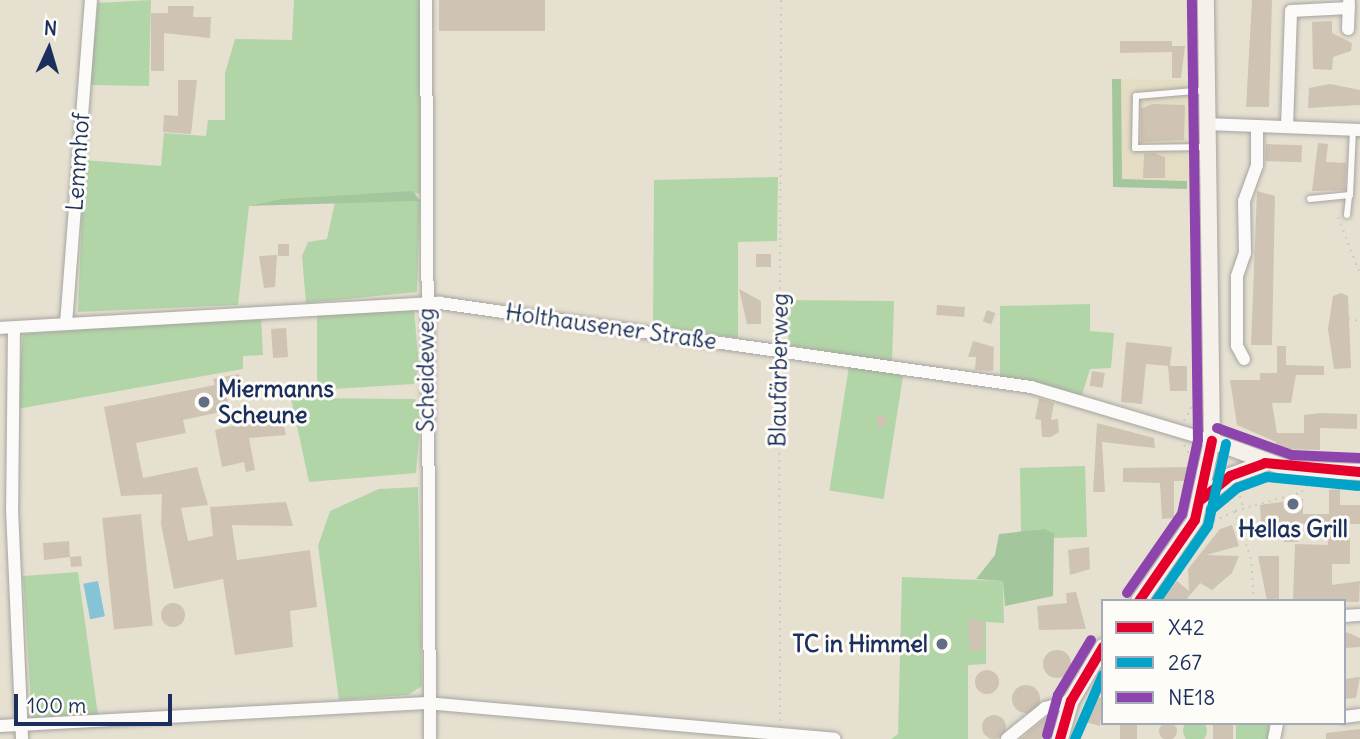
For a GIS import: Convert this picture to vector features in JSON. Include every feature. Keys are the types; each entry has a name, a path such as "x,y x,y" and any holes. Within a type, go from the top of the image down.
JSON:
{"main road":[{"path":"1140,599 1195,520 1202,499 1212,441 1200,147 1206,124 1206,0"},
{"path":"1212,441 1265,463 1310,470 1360,471"},
{"path":"1202,499 1230,476 1265,463"},
{"path":"1060,739 1071,701 1101,650"}],"street":[{"name":"Lemmhof","path":"66,324 90,0"},
{"name":"Scheideweg","path":"426,0 426,703 430,739"},
{"path":"1287,127 1292,11 1349,4 1348,29"},
{"path":"1206,124 1357,130"},
{"path":"1244,359 1237,346 1237,276 1245,253 1244,201 1257,165 1257,126"},
{"name":"Holthausener Straße","path":"7,328 426,304 1031,387 1212,441"},
{"path":"7,328 22,739"},
{"path":"1007,739 1045,708 1071,701"},
{"path":"0,726 426,703 834,739"}],"lane":[{"path":"1200,147 1135,148 1136,96 1206,90"},
{"path":"1347,215 1357,130"},
{"path":"1310,199 1348,197"}],"path":[{"name":"Blaufärberweg","path":"781,0 781,736"},
{"path":"1194,467 1180,441 1195,400 1200,147"},
{"path":"1348,197 1337,225 1357,252 1360,274"},
{"path":"1348,318 1360,322"},
{"path":"1195,520 1206,525 1235,511 1308,489 1310,470"},
{"path":"1240,496 1244,509"},
{"path":"1235,511 1251,559 1254,599"}],"shaded area":[{"path":"1121,79 1191,80 1189,180 1119,179"}],"green space":[{"path":"151,0 149,86 90,85 98,3"},
{"path":"294,0 420,0 420,193 249,206 238,305 78,312 84,160 161,166 164,133 206,136 208,120 225,120 225,73 235,39 292,40"},
{"path":"1112,79 1121,79 1122,179 1187,181 1187,189 1113,187"},
{"path":"778,177 777,241 738,242 738,338 653,325 654,180"},
{"path":"413,191 420,201 249,206 282,199"},
{"path":"420,201 417,292 306,303 302,256 308,242 327,239 335,202"},
{"path":"784,300 894,301 892,362 789,345"},
{"path":"1090,304 1090,331 1114,333 1111,368 1090,369 1082,395 1000,378 1000,306"},
{"path":"414,310 419,367 414,384 317,390 317,314"},
{"path":"261,316 263,355 243,356 243,369 17,409 23,334"},
{"path":"849,366 903,375 884,499 829,490"},
{"path":"291,398 415,399 421,412 416,473 309,482"},
{"path":"1085,466 1087,537 1054,538 1040,529 1021,535 1020,468"},
{"path":"418,487 422,686 408,695 339,700 318,546 330,511 379,489"},
{"path":"1044,529 1054,533 1053,596 1005,606 1003,581 976,579 995,555 999,534"},
{"path":"78,572 98,715 32,718 23,576"},
{"name":"TC in Himmel","path":"902,577 1003,581 1004,623 986,622 986,664 968,665 968,739 891,739 898,734"},
{"path":"1186,725 1206,727 1206,735 1202,740 1188,740 1184,735"},
{"path":"1236,725 1269,725 1269,739 1236,739"}],"water":[{"path":"98,581 105,616 90,619 83,584"}],"building":[{"path":"439,0 545,0 545,31 439,31"},
{"path":"1252,0 1272,0 1269,107 1246,107"},
{"path":"168,6 194,6 193,17 211,17 210,38 164,33 164,71 151,71 151,13 168,13"},
{"path":"1332,21 1332,33 1352,43 1351,51 1333,57 1332,70 1313,69 1312,22"},
{"path":"1120,41 1172,41 1172,46 1185,46 1181,78 1172,78 1172,52 1120,53"},
{"path":"178,80 197,80 191,134 163,132 164,115 178,116"},
{"path":"1330,84 1360,90 1360,105 1308,108 1309,88"},
{"path":"1152,104 1185,105 1184,140 1141,142 1141,109"},
{"path":"1318,143 1328,144 1326,162 1346,163 1345,190 1312,191"},
{"path":"1266,144 1302,145 1301,162 1265,161"},
{"path":"1154,153 1165,157 1165,178 1143,178 1144,154"},
{"path":"1257,191 1275,196 1272,345 1251,345"},
{"path":"278,244 289,244 289,256 278,256"},
{"path":"756,254 771,254 771,267 756,267"},
{"path":"277,255 275,287 264,288 259,256"},
{"path":"739,289 761,301 761,324 747,324"},
{"path":"1341,293 1348,296 1351,368 1334,369 1328,329 1333,296"},
{"path":"937,305 965,307 964,317 936,315"},
{"path":"987,310 995,313 991,324 983,321"},
{"path":"286,328 288,357 273,358 271,329"},
{"path":"973,341 994,347 993,371 975,370 976,357 968,357"},
{"path":"1126,342 1172,347 1170,366 1187,366 1187,391 1170,391 1168,366 1146,364 1142,404 1121,402"},
{"path":"1277,346 1286,346 1286,365 1324,366 1324,375 1296,375 1291,403 1272,403 1277,433 1304,433 1304,415 1320,413 1357,414 1357,429 1320,428 1320,450 1276,449 1276,442 1237,425 1230,380 1260,380 1260,373 1277,373"},
{"path":"1092,371 1105,373 1102,388 1090,386"},
{"path":"239,374 243,391 226,394 230,410 183,420 186,433 136,443 143,478 197,467 208,505 181,508 188,541 213,536 210,507 286,502 293,526 232,525 237,560 310,550 317,607 290,611 293,647 235,655 223,579 174,589 161,524 162,494 121,496 104,407 215,385 213,379"},
{"path":"1039,398 1054,403 1051,420 1058,419 1059,432 1051,437 1042,437 1041,420 1035,419"},
{"path":"281,414 286,435 249,438 255,470 246,472 244,462 222,467 215,430"},
{"path":"877,415 886,415 886,427 877,427"},
{"path":"1097,423 1154,438 1155,448 1102,442 1105,492 1093,492"},
{"path":"1189,467 1189,481 1174,481 1174,518 1162,519 1160,483 1123,482 1123,468"},
{"path":"1340,489 1340,505 1360,505 1360,524 1350,524 1350,564 1332,564 1332,585 1360,581 1359,602 1346,602 1346,599 1293,599 1295,544 1328,545 1328,526 1298,523 1298,542 1284,542 1284,533 1262,540 1260,505 1303,499 1303,514 1329,514 1329,490"},
{"path":"141,514 153,625 114,629 102,518"},
{"path":"1232,525 1239,546 1206,555 1239,556 1232,573 1212,590 1200,583 1187,599 1163,599 1177,581 1189,591 1188,569 1220,529"},
{"path":"69,541 70,557 44,560 43,543"},
{"path":"1089,547 1090,569 1070,575 1068,550"},
{"path":"81,556 82,566 71,567 70,557"},
{"path":"1258,556 1279,556 1279,599 1267,599"},
{"path":"1076,592 1086,629 1039,630 1037,606 1067,603 1066,593"},
{"path":"168,603 178,603 185,610 185,620 178,627 168,627 161,620 161,610"},
{"path":"968,619 984,622 984,650 970,650"},
{"path":"1346,632 1360,638 1360,647 1346,648"},
{"path":"1057,650 1067,654 1071,664 1067,674 1057,678 1047,674 1043,664 1047,654"},
{"path":"987,670 996,673 999,682 996,691 987,694 978,691 975,682 978,673"},
{"path":"1360,677 1356,698 1346,699 1346,679"},
{"path":"1026,685 1036,689 1040,699 1036,709 1026,713 1016,709 1012,699 1016,689"},
{"path":"1101,697 1100,726 1082,721 1089,700"},
{"path":"994,715 1005,722 1006,727 999,738 994,739 983,732 982,727 989,716"},
{"path":"1047,717 1042,739 1021,739"},
{"path":"1120,725 1137,725 1137,739 1120,739"},
{"path":"1162,725 1176,727 1176,735 1172,739 1164,739 1160,735"},
{"path":"1213,725 1233,725 1233,739 1213,739"},
{"path":"1360,729 1360,739 1326,739 1326,733"}],"transit line":[{"name":"NE18","path":"1127,593 1182,514 1198,440 1192,0"},
{"name":"NE18","path":"1217,428 1292,455 1360,458"},
{"name":"X42","path":"1140,599 1195,520 1212,441"},
{"name":"267","path":"1157,599 1208,526 1226,444"},
{"name":"X42","path":"1202,499 1230,476 1265,463 1360,472"},
{"name":"267","path":"1211,510 1237,488 1267,477 1359,486"},
{"name":"NE18","path":"1047,735 1058,695 1091,640"},
{"name":"X42","path":"1060,739 1071,701 1101,650"},
{"name":"267","path":"1075,739 1101,680"}],"place":[{"name":"Miermanns Scheune","path":"204,402"},
{"name":"Hellas Grill","path":"1293,504"},
{"name":"TC in Himmel","path":"942,644"}]}
